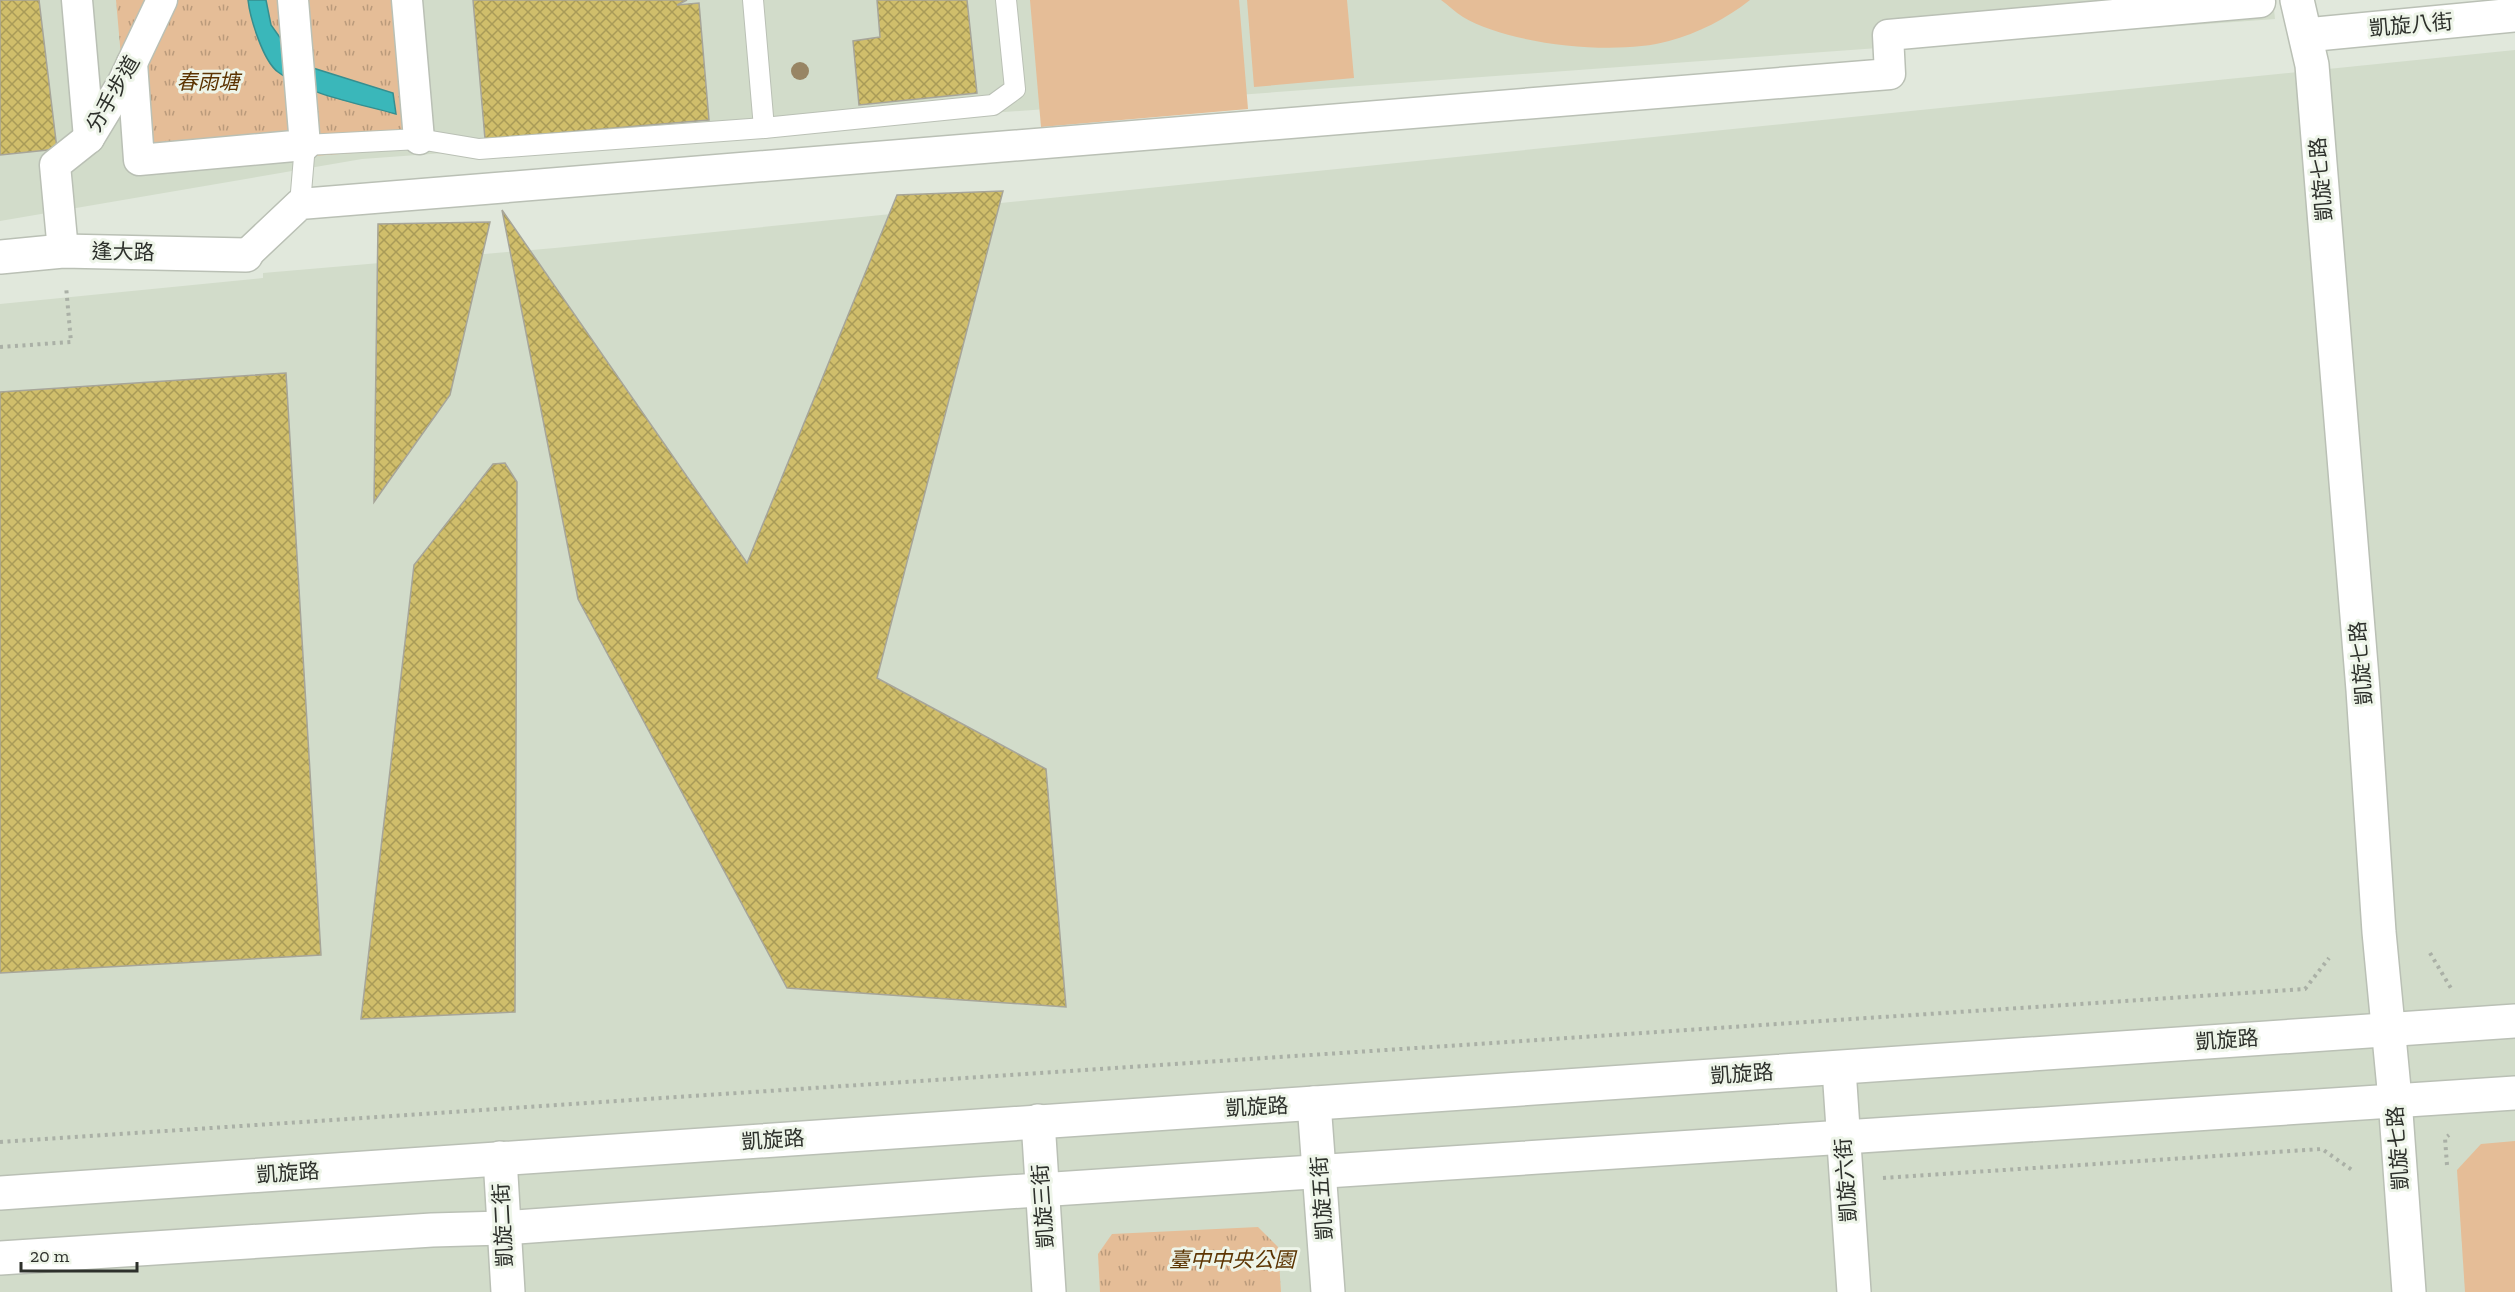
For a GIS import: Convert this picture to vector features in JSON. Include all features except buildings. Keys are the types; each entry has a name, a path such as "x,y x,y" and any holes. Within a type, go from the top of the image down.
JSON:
{"street":[{"path":"77,0 89,138"},
{"name":"分手步道","path":"63,251 55,165 89,138 123,82 162,0"},
{"path":"132,63 139,160 305,145 293,0"},
{"path":"406,0 419,139"},
{"name":"凱旋七路","path":"2297,0 2306,35 2315,107 2409,1292"},
{"path":"246,255 300,204 1890,74 1888,34 2260,2"},
{"name":"凱旋八街","path":"2306,35 2515,15"},
{"name":"逢大路","path":"0,257 63,251 246,255"},
{"name":"凱旋路","path":"0,1193 2515,1021"},
{"name":"凱旋六街","path":"1839,1069 1854,1292"},
{"path":"0,1258 432,1230 503,1228 584,1220 1844,1138 2395,1099 2515,1093"},
{"name":"凱旋五街","path":"1314,1103 1328,1292"},
{"name":"凱旋三街","path":"1038,1121 1049,1292"},
{"name":"凱旋二街","path":"500,1158 507,1292"}],"lane":[{"path":"753,0 764,128"},
{"path":"300,204 305,145 419,139 479,149 764,128 993,105 1015,88 1006,0"}],"path":[{"path":"0,347 71,342 63,251"},
{"path":"0,1142 2305,989 2329,958"},
{"path":"1876,1179 2322,1149 2352,1170"}],"shaded area":[{"path":"0,0 2273,0 2275,19 362,159 0,221"},
{"path":"2515,50 2515,1292 0,1292 0,304 263,278 263,273 555,248"}],"green space":[{"name":"春雨塘","path":"116,0 395,0 406,149 131,170"},
{"path":"1030,0 1239,0 1248,109 1041,127"},
{"path":"1247,0 1347,0 1354,78 1254,87"},
{"path":"1441,0 1750,0 1711,25 1691,34 1669,41 1621,48 1564,45 1508,35 1483,27 1463,17"},
{"path":"2515,1141 2515,1292 2465,1292 2457,1170 2481,1144"},
{"name":"臺中中央公園","path":"1258,1227 1278,1247 1281,1292 1100,1292 1098,1254 1112,1234"}],"water":[{"name":"春雨塘","path":"248,0 266,0 271,25 293,56 313,68 393,93 396,114 319,93 278,72 262,49 254,28"}]}
